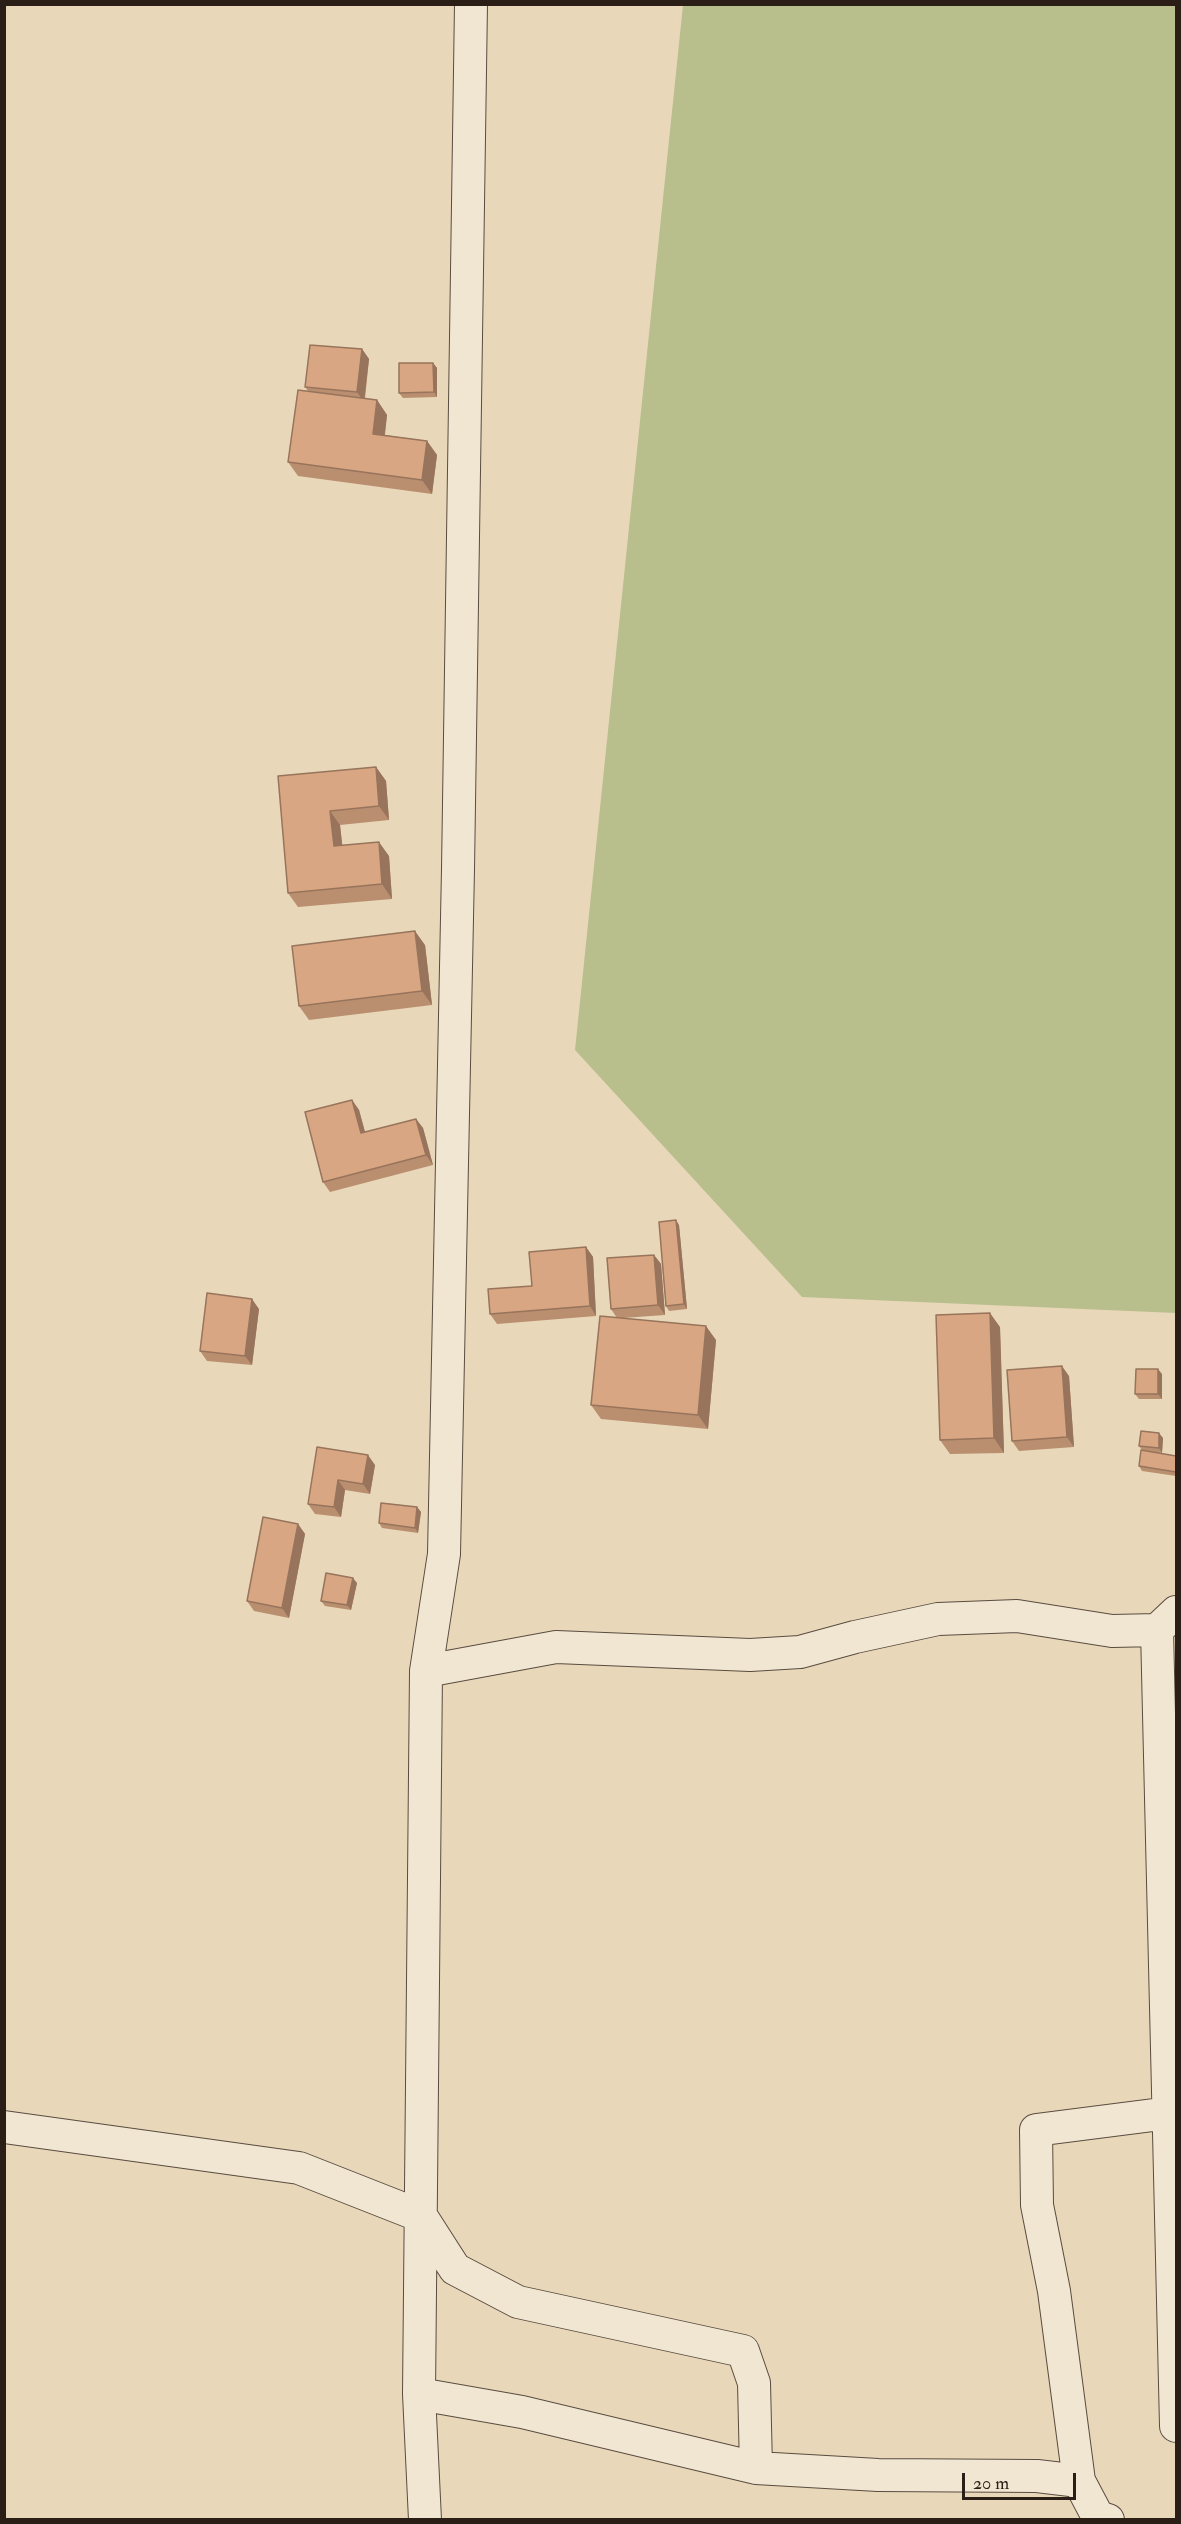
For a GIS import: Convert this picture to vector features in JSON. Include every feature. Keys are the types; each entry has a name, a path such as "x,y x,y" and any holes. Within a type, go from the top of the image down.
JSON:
{"street":[{"path":"425,2520 419,2394 426,1671 444,1554 459,857 471,4"},
{"path":"426,1671 556,1647 750,1655 800,1652 855,1636 938,1619 1017,1616 1112,1631 1167,1621 1169,2113 1176,2426"},
{"path":"1108,2520 1098,2517 1079,2481 1054,2291 1037,2205 1036,2130 1169,2113"},
{"path":"4,2127 299,2168 421,2216 455,2269 518,2302 743,2351 754,2383 756,2468"},
{"path":"419,2394 522,2412 756,2468 878,2475 1037,2475 1079,2481"}],"green space":[{"path":"683,5 1176,5 1176,1313 802,1297 575,1050"}],"building":[{"path":"310,345 362,349 357,392 305,387"},
{"path":"399,363 433,363 434,392 399,393"},
{"path":"298,390 377,400 373,434 427,441 422,480 288,462"},
{"path":"376,767 379,806 330,811 334,846 379,842 382,884 288,893 278,776"},
{"path":"415,931 422,991 299,1006 292,946"},
{"path":"352,1100 361,1133 416,1119 426,1155 323,1182 305,1112"},
{"path":"676,1220 684,1304 666,1306 659,1222"},
{"path":"586,1247 590,1306 490,1314 488,1289 532,1286 529,1252"},
{"path":"654,1255 658,1305 611,1309 607,1258"},
{"path":"207,1293 252,1299 245,1356 200,1351"},
{"path":"990,1313 994,1438 940,1440 936,1315"},
{"path":"600,1316 706,1326 698,1415 591,1405"},
{"path":"1062,1366 1067,1437 1012,1441 1007,1370"},
{"path":"1136,1369 1158,1369 1158,1394 1135,1394"},
{"path":"1141,1431 1159,1433 1159,1448 1139,1446"},
{"path":"317,1447 368,1455 363,1484 338,1480 334,1507 308,1504"},
{"path":"1141,1450 1176,1456 1176,1472 1139,1466"},
{"path":"381,1503 417,1507 415,1528 379,1523"},
{"path":"263,1517 298,1524 282,1608 247,1601"},
{"path":"326,1573 353,1578 347,1605 321,1601"}]}
